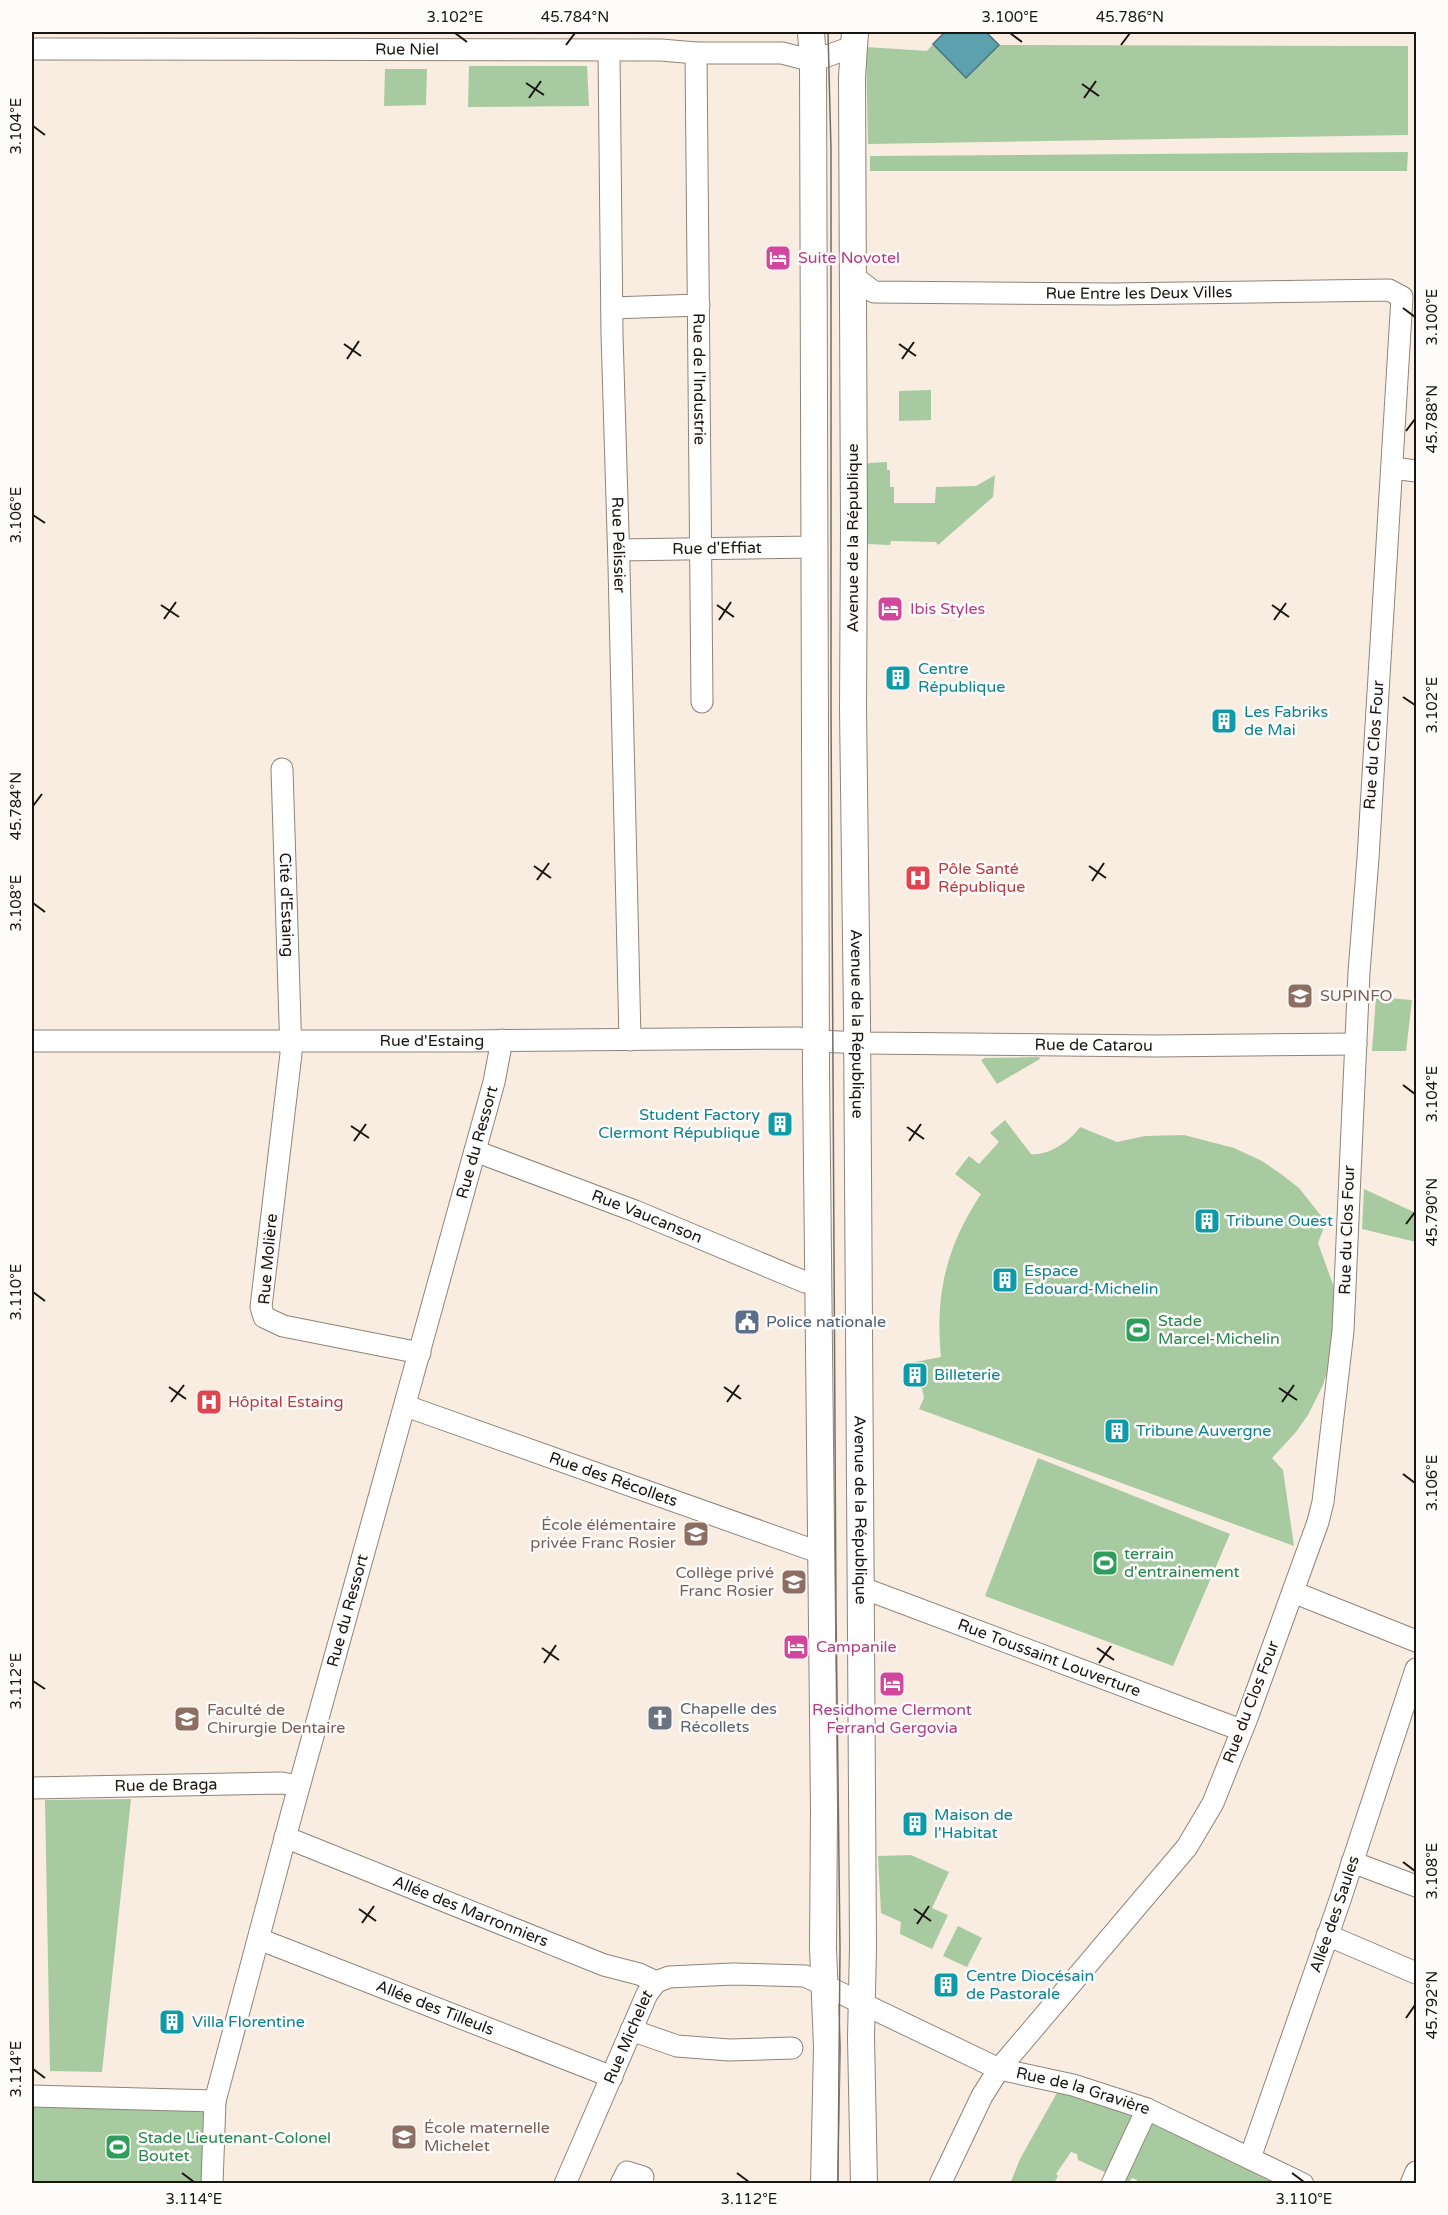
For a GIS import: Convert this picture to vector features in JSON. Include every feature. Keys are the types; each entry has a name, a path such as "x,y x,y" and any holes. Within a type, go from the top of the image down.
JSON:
{"main road":[{"name":"Avenue de la République","path":"811,32 816,547 835,1042 860,1587 864,2184"},
{"name":"Avenue de la République","path":"824,2184 827,2047 823,1948 824,1810 819,1280 835,1042 853,709 854,39"}],"street":[{"path":"782,53 800,45 811,32"},
{"name":"Avenue de la République","path":"813,61 854,39"},
{"name":"Rue Niel","path":"32,50 363,41 609,51 782,53 813,61"},
{"name":"Rue Pélissier","path":"609,51 612,308 630,1040"},
{"name":"Rue de l'Industrie","path":"696,53 702,702"},
{"path":"854,277 874,292 854,312"},
{"name":"Rue Entre les Deux Villes","path":"874,292 1123,294 1389,290 1402,297"},
{"name":"Rue du Clos Four","path":"940,2184 982,2096 999,2069 1187,1847 1213,1803 1312,1543 1323,1502 1341,1342 1360,956 1393,468 1402,297"},
{"path":"612,308 699,305"},
{"path":"1393,468 1416,471"},
{"name":"Rue d'Effiat","path":"619,550 816,547"},
{"name":"Cité d'Estaing","path":"282,769 290,1041"},
{"name":"Rue d'Estaing","path":"32,1041 799,1038 835,1042"},
{"name":"Rue du Ressort","path":"212,2184 215,2102 299,1786 494,1082 502,1040"},
{"name":"Rue Molière","path":"290,1041 290,1065 261,1307 264,1317 283,1326 420,1353"},
{"name":"Rue de Catarou","path":"835,1042 1156,1046 1356,1044"},
{"name":"Rue Vaucanson","path":"475,1151 635,1211 805,1282 819,1280"},
{"name":"Rue des Récollets","path":"406,1406 821,1553"},
{"name":"Rue Toussaint Louverture","path":"860,1587 1241,1730"},
{"path":"1293,1592 1416,1641"},
{"name":"Allée des Saules","path":"1250,2158 1416,1669"},
{"name":"Rue de Braga","path":"32,1788 282,1784 299,1786"},
{"name":"Allée des Marronniers","path":"285,1838 604,1965 639,1974 656,1982"},
{"path":"1352,1862 1416,1886"},
{"path":"1327,1935 1416,1973"},
{"name":"Allée des Tilleuls","path":"259,1939 612,2077"},
{"name":"Rue Michelet","path":"565,2184 647,1994 656,1982 669,1977 754,1974 805,1976 825,1984"},
{"path":"825,1984 861,2001"},
{"name":"Rue de la Gravière","path":"861,2001 999,2069 1073,2085 1147,2109 1303,2184"},
{"path":"632,2030 677,2046 729,2050 792,2048"},
{"path":"32,2096 215,2102"},
{"path":"1112,2184 1147,2109"},
{"path":"621,2184 627,2172 643,2177"},
{"path":"1411,2184 1416,2172"}],"green space":[{"path":"933,44 966,77 999,45 1408,46 1408,135 868,144 866,47 927,51"},
{"path":"469,66 587,66 589,106 468,107"},
{"path":"385,69 427,69 426,105 384,106"},
{"path":"1408,152 1407,171 870,171 870,156"},
{"path":"931,390 931,420 899,421 899,391"},
{"path":"887,462 887,470 890,470 890,487 894,487 894,503 935,503 936,487 976,486 995,475 993,497 938,545 936,542 891,541 890,545 866,544 867,465"},
{"path":"1376,997 1412,1000 1406,1051 1372,1051"},
{"path":"1039,1057 1040,1059 997,1084 981,1060 985,1058"},
{"name":"Stade Marcel-Michelin","path":"1005,1120 1031,1154 1052,1150 1071,1137 1080,1127 1117,1142 1145,1136 1184,1135 1234,1148 1262,1161 1299,1188 1326,1222 1318,1243 1335,1290 1331,1361 1323,1385 1308,1415 1272,1458 1283,1470 1294,1546 919,1409 924,1398 918,1369 910,1370 909,1363 941,1357 940,1312 946,1272 959,1233 981,1194 955,1174 969,1156 979,1164 999,1142 990,1133"},
{"path":"1364,1189 1416,1213 1416,1242 1362,1229"},
{"path":"1038,1458 1230,1534 1173,1666 985,1596"},
{"path":"131,1799 102,2072 50,2071 45,1800"},
{"path":"911,1855 949,1872 932,1908 948,1915 932,1949 900,1934 901,1922 881,1913 878,1856"},
{"path":"958,1926 982,1938 967,1967 943,1956"},
{"path":"1058,2091 1138,2117 1109,2174 1078,2160 1077,2154 1071,2152 1056,2174 1058,2176 1054,2183 1010,2184 1020,2159"},
{"name":"Stade Lieutenant-Colonel Boutet","path":"32,2107 207,2110 203,2183 32,2184"},
{"path":"1150,2120 1283,2183 1136,2184 1137,2180 1132,2178 1128,2184 1121,2180"}],"water":[{"path":"945,32 986,32 999,45 966,78 933,44"}],"tram line":[{"path":"828,32 831,150 831,711 840,1948 838,2184"}],"place":[{"name":"Suite Novotel","path":"778,258"},
{"name":"Ibis Styles","path":"890,609"},
{"name":"Centre République","path":"898,678"},
{"name":"Les Fabriks de Mai","path":"1224,721"},
{"name":"Pôle Santé République","path":"918,878"},
{"name":"SUPINFO","path":"1300,996"},
{"name":"Student Factory Clermont République","path":"780,1124"},
{"name":"Tribune Ouest","path":"1207,1221"},
{"name":"Espace Edouard-Michelin","path":"1005,1280"},
{"name":"Police nationale","path":"747,1322"},
{"name":"Stade Marcel-Michelin","path":"1138,1330"},
{"name":"Billeterie","path":"915,1375"},
{"name":"Hôpital Estaing","path":"209,1402"},
{"name":"Tribune Auvergne","path":"1117,1431"},
{"name":"École élémentaire privée Franc Rosier","path":"696,1534"},
{"name":"terrain d'entrainement","path":"1105,1563"},
{"name":"Collège privé Franc Rosier","path":"794,1582"},
{"name":"Campanile","path":"796,1647"},
{"name":"Residhome Clermont Ferrand Gergovia","path":"892,1684"},
{"name":"Chapelle des Récollets","path":"660,1718"},
{"name":"Faculté de Chirurgie Dentaire","path":"187,1719"},
{"name":"Maison de l'Habitat","path":"915,1824"},
{"name":"Centre Diocésain de Pastorale","path":"946,1985"},
{"name":"Villa Florentine","path":"172,2022"},
{"name":"École maternelle Michelet","path":"404,2137"},
{"name":"Stade Lieutenant-Colonel Boutet","path":"118,2147"}]}
